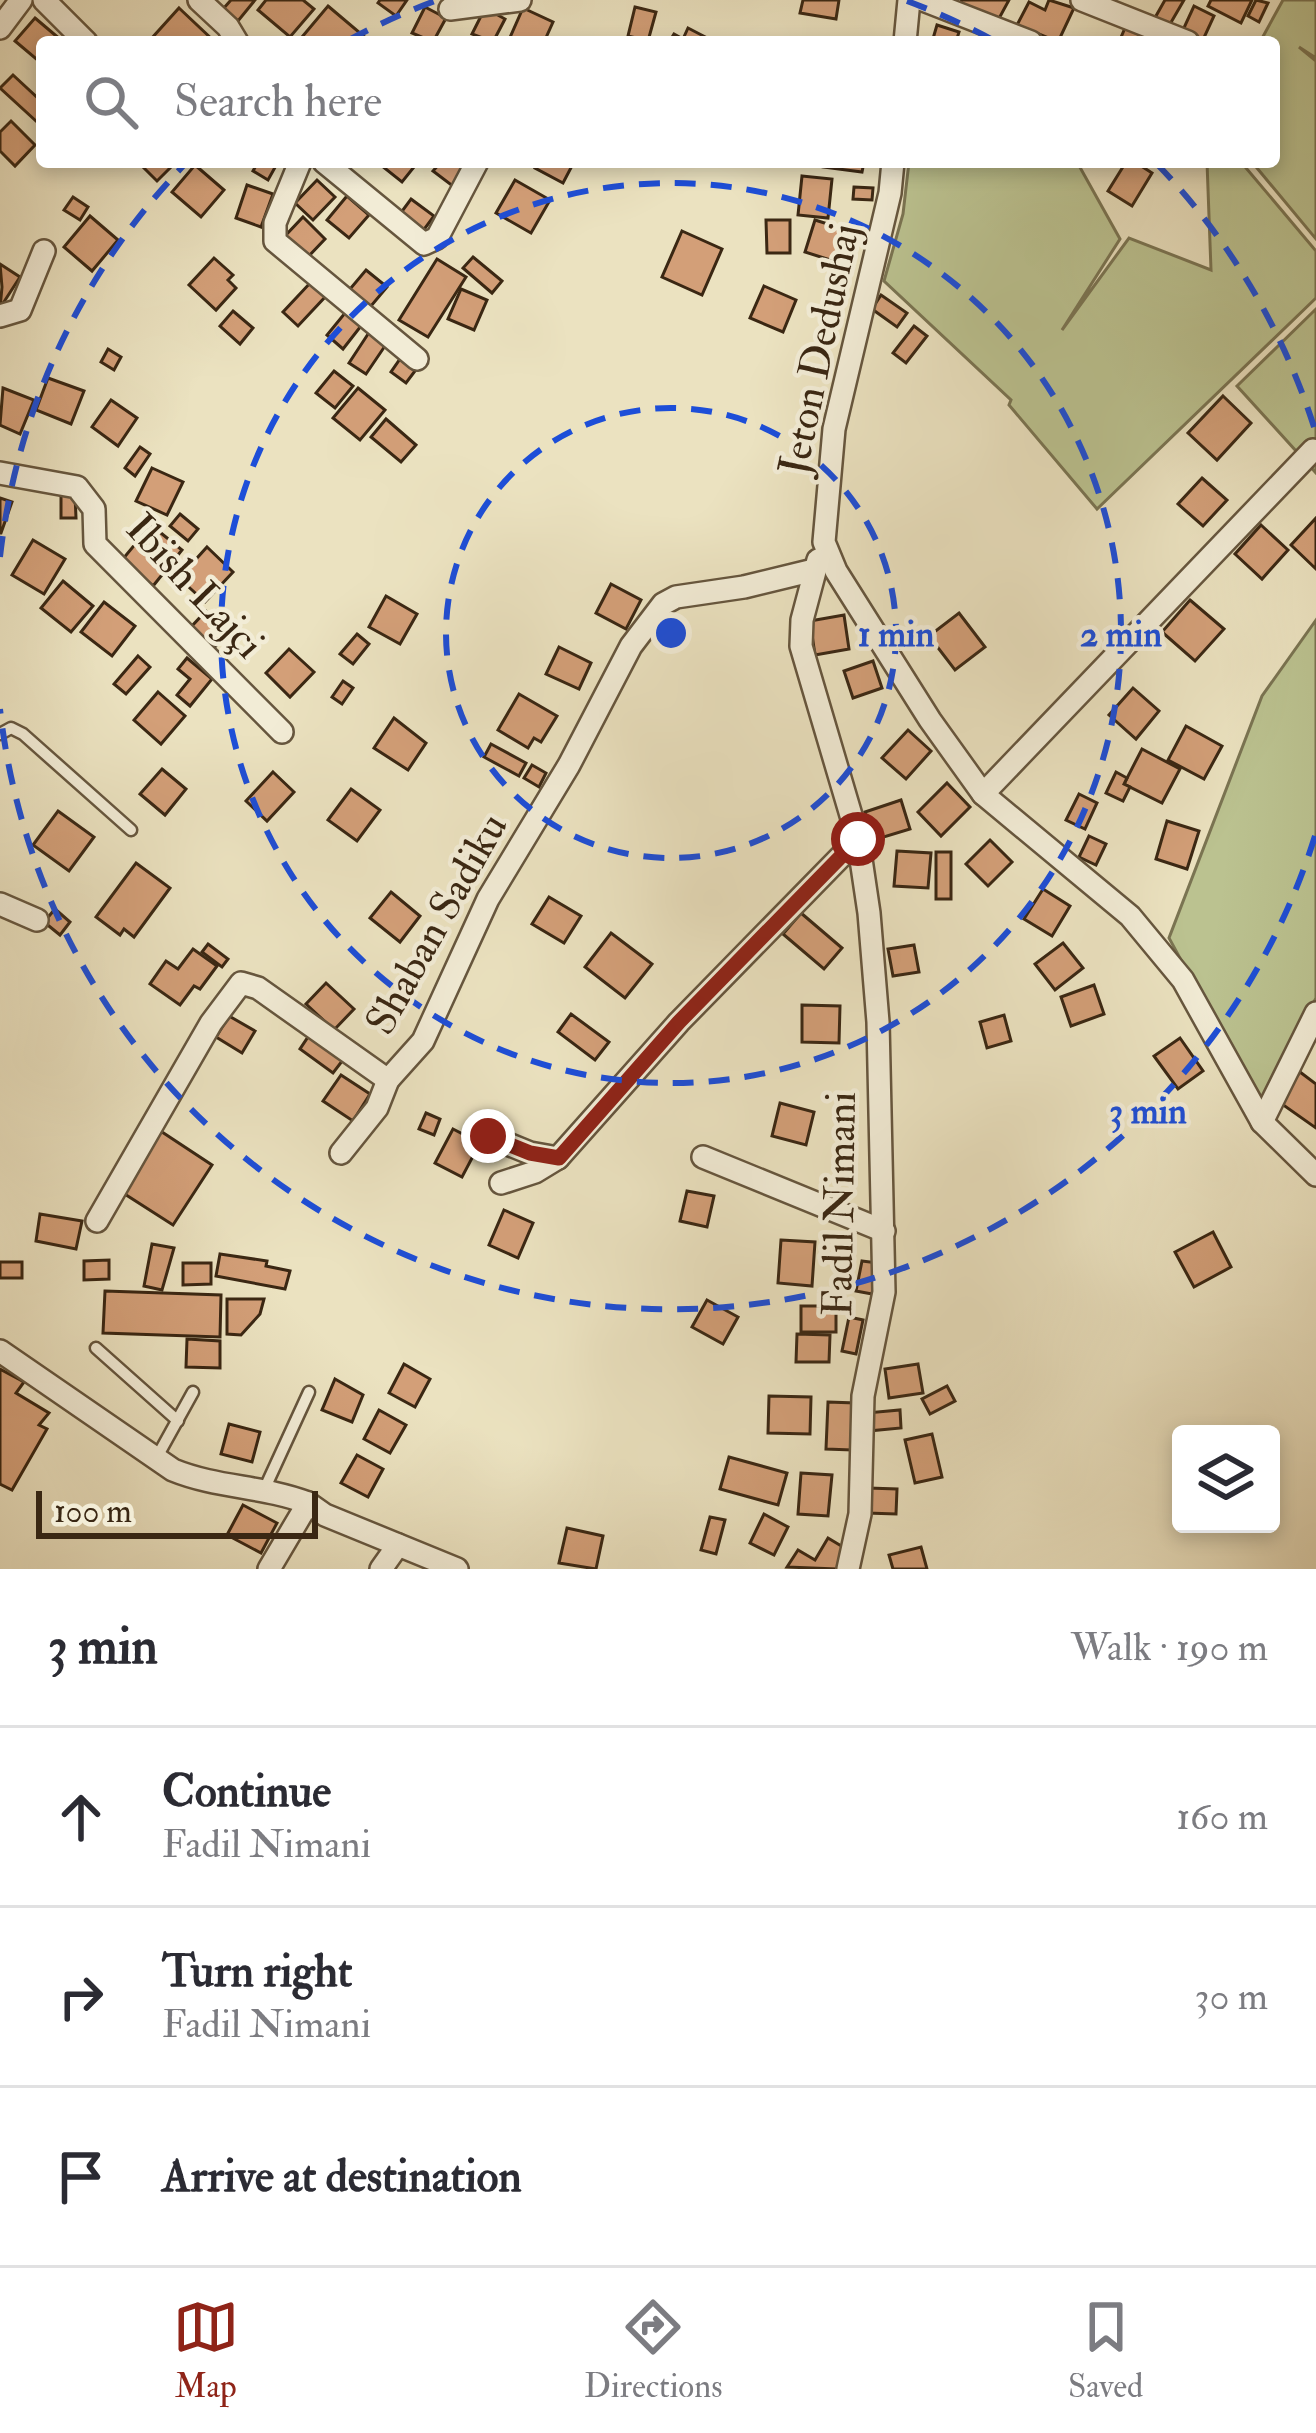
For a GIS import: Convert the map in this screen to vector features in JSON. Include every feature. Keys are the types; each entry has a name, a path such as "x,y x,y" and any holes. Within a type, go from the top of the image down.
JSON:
{"street":[{"path":"0,28 21,0"},
{"path":"44,0 80,36"},
{"path":"199,0 233,36"},
{"path":"450,8 520,0"},
{"path":"905,36 909,0"},
{"path":"922,0 1015,36"},
{"path":"1082,0 1173,36"},
{"path":"298,168 275,223 275,241 417,359"},
{"path":"331,168 424,244 436,238 474,168"},
{"name":"Jeton Dedushaj","path":"824,542 834,429 892,168"},
{"path":"0,316 20,310 44,251"},
{"path":"982,794 1313,450"},
{"name":"Ibish Lajçi","path":"0,473 77,487 94,508 95,544 282,732"},
{"path":"824,542 836,571 982,794 1130,916 1183,980 1262,1122 1316,1175"},
{"name":"Fadil Nimani","path":"824,542 802,620 801,646 858,839 869,913 878,1022 884,1232 884,1292 863,1396 860,1514 848,1569"},
{"name":"Shaban Sadiku","path":"97,1221 211,1023 241,983 258,988 388,1080 422,1041 488,899 568,765 631,646 663,604 676,597 814,570"},
{"path":"501,1183 559,1158 679,1022 858,839"},
{"path":"0,904 37,920"},
{"path":"1262,1122 1316,1012"},
{"path":"341,1153 376,1108 388,1080"},
{"path":"488,1136 530,1153 559,1158"},
{"path":"703,1156 884,1232"},
{"path":"0,1351 157,1458 196,1479 308,1503 325,1515 457,1569"},
{"path":"269,1569 308,1503"},
{"path":"381,1569 398,1545"}],"lane":[{"path":"0,734 11,728 23,734 131,830"},
{"path":"96,1348 178,1420"},
{"path":"157,1458 193,1392"},
{"path":"264,1490 309,1392"}],"green space":[{"path":"1283,0 1316,0 1316,58 1299,47 1316,61 1316,239 1257,168 1280,168 1280,36 1263,36"},
{"path":"908,168 1080,168 1120,239 1062,330 1129,238 1211,270 1207,168 1246,168 1316,251 1316,298 1097,509 1009,405 1011,400 884,281 903,214"},
{"path":"1316,309 1316,473 1237,386"},
{"path":"1316,620 1316,998 1260,1105 1169,938 1262,696"}],"building":[{"path":"231,0 255,0 238,21 223,9"},
{"path":"266,0 303,0 314,9 291,36 258,10"},
{"path":"380,0 407,0 396,16"},
{"path":"803,0 839,0 836,19 800,13"},
{"path":"1009,0 996,24 960,3"},
{"path":"1049,0 1074,8 1061,36 1044,36 1017,25 1029,2 1045,10"},
{"path":"1165,0 1184,0 1166,31 1152,23"},
{"path":"1211,0 1252,0 1241,23 1208,6"},
{"path":"1256,0 1268,3 1259,22 1248,16"},
{"path":"328,6 364,36 303,36"},
{"path":"1194,6 1214,16 1205,36 1182,32"},
{"path":"425,7 446,18 436,36 412,33"},
{"path":"635,7 656,12 649,36 628,36"},
{"path":"179,8 209,36 154,36"},
{"path":"485,8 505,19 496,36 472,34"},
{"path":"523,8 553,22 547,36 511,36"},
{"path":"35,18 56,36 36,36 36,59 15,41"},
{"path":"937,25 959,32 958,36 934,36"},
{"path":"13,75 36,96 36,121 0,88"},
{"path":"11,121 35,145 15,166 0,151 0,132"},
{"path":"144,168 170,168 157,181"},
{"path":"192,168 224,190 201,217 172,192"},
{"path":"255,168 275,168 268,180"},
{"path":"384,168 413,168 402,182"},
{"path":"436,168 468,168 454,187 433,171"},
{"path":"535,168 571,168 563,183"},
{"path":"1122,168 1144,168 1152,173 1132,206 1108,191"},
{"path":"802,176 832,179 828,218 798,215"},
{"path":"317,180 335,197 313,220 295,203"},
{"path":"515,180 550,200 531,233 496,213"},
{"path":"247,185 273,194 261,227 236,218"},
{"path":"854,187 873,188 872,200 853,199"},
{"path":"347,196 369,215 349,238 327,220"},
{"path":"73,197 88,207 80,220 64,210"},
{"path":"411,199 434,216 420,235 397,218"},
{"path":"90,216 118,240 92,271 64,247"},
{"path":"303,217 325,239 307,258 285,236"},
{"path":"766,220 790,220 790,253 767,253"},
{"path":"815,220 850,231 840,263 805,252"},
{"path":"682,231 722,249 702,295 662,277"},
{"path":"473,257 502,281 492,293 463,268"},
{"path":"214,258 233,275 228,280 236,288 216,310 189,285"},
{"path":"437,259 466,277 428,337 399,320"},
{"path":"0,264 20,277 0,308 2,287"},
{"path":"366,270 387,287 366,312 345,295"},
{"path":"311,282 326,296 298,326 283,312"},
{"path":"764,286 796,300 783,332 750,318"},
{"path":"461,289 487,300 474,330 448,319"},
{"path":"881,295 907,313 897,327 872,309"},
{"path":"233,311 253,328 240,344 220,326"},
{"path":"345,313 361,326 343,349 327,335"},
{"path":"914,326 927,336 906,363 893,353"},
{"path":"370,331 387,343 366,374 349,363"},
{"path":"108,349 121,357 114,370 101,362"},
{"path":"400,359 415,371 406,383 391,372"},
{"path":"334,371 353,386 335,408 316,393"},
{"path":"48,378 84,391 71,424 36,410"},
{"path":"3,388 34,400 20,434 0,425"},
{"path":"358,388 385,410 360,440 333,418"},
{"path":"1223,396 1251,423 1217,460 1188,433"},
{"path":"111,400 137,418 118,446 92,427"},
{"path":"386,419 416,445 401,462 371,437"},
{"path":"140,447 150,454 135,476 125,468"},
{"path":"152,468 183,482 167,515 136,501"},
{"path":"1202,478 1227,500 1203,526 1178,504"},
{"path":"61,495 75,495 76,518 61,518"},
{"path":"0,498 12,502 1,533 0,533"},
{"path":"180,514 198,529 188,541 170,526"},
{"path":"1316,518 1316,569 1291,545"},
{"path":"151,525 182,550 153,586 122,560"},
{"path":"1261,525 1288,550 1262,579 1235,554"},
{"path":"33,540 65,559 44,594 12,575"},
{"path":"207,547 233,572 205,602 179,578"},
{"path":"63,581 93,606 71,632 41,608"},
{"path":"611,584 641,600 626,629 596,613"},
{"path":"386,596 417,614 400,644 369,627"},
{"path":"1190,600 1224,629 1195,661 1162,632"},
{"path":"104,602 135,626 112,656 81,632"},
{"path":"206,611 228,633 214,648 191,627"},
{"path":"959,613 985,647 955,670 929,636"},
{"path":"844,615 849,649 815,655 810,621"},
{"path":"357,634 369,644 353,664 340,654"},
{"path":"559,647 591,663 579,689 546,674"},
{"path":"289,649 314,672 290,697 266,673"},
{"path":"138,656 150,667 126,694 114,684"},
{"path":"187,658 212,679 190,706 177,695 190,679 178,669"},
{"path":"873,661 882,688 853,698 844,671"},
{"path":"343,681 353,688 342,704 332,697"},
{"path":"1133,688 1159,711 1136,739 1109,715"},
{"path":"158,692 185,716 161,744 134,720"},
{"path":"519,694 557,716 541,742 534,738 528,748 498,730"},
{"path":"394,718 426,743 408,770 374,748"},
{"path":"1186,726 1222,746 1204,779 1168,760"},
{"path":"908,730 931,751 906,779 882,758"},
{"path":"491,744 526,763 519,776 484,757"},
{"path":"1142,749 1180,769 1162,803 1124,784"},
{"path":"532,765 546,773 539,787 524,778"},
{"path":"162,769 186,789 165,815 140,794"},
{"path":"273,772 294,792 267,821 246,801"},
{"path":"1116,772 1127,778 1124,784 1130,787 1123,801 1106,793"},
{"path":"947,783 970,807 941,836 918,812"},
{"path":"351,789 380,810 357,841 328,820"},
{"path":"1079,794 1097,803 1085,829 1066,820"},
{"path":"901,800 910,829 874,840 865,812"},
{"path":"58,811 94,837 69,871 33,845"},
{"path":"1167,821 1199,831 1187,869 1156,859"},
{"path":"1089,836 1106,844 1096,865 1079,857"},
{"path":"990,840 1012,862 988,886 966,864"},
{"path":"897,851 931,853 928,888 894,886"},
{"path":"936,852 951,852 951,899 936,899"},
{"path":"136,863 170,888 134,937 124,929 120,935 96,917"},
{"path":"1043,889 1070,906 1052,936 1024,919"},
{"path":"391,892 420,916 400,942 370,918"},
{"path":"549,897 581,916 564,943 532,924"},
{"path":"55,909 70,922 60,935 44,922"},
{"path":"801,913 842,948 824,969 783,934"},
{"path":"611,933 652,964 625,998 585,967"},
{"path":"1063,943 1083,968 1055,990 1035,964"},
{"path":"208,944 228,959 222,967 202,952"},
{"path":"914,945 919,972 893,976 888,949"},
{"path":"193,949 217,966 180,1005 150,984 166,961 178,969"},
{"path":"326,983 354,1009 334,1030 306,1004"},
{"path":"1094,985 1104,1014 1071,1026 1061,997"},
{"path":"802,1005 840,1006 839,1043 802,1042"},
{"path":"571,1014 609,1042 595,1060 558,1032"},
{"path":"1004,1015 1011,1041 987,1048 980,1022"},
{"path":"229,1016 255,1031 242,1053 216,1037"},
{"path":"312,1031 346,1056 333,1073 300,1049"},
{"path":"1180,1038 1203,1071 1178,1089 1154,1056"},
{"path":"1300,1072 1316,1084 1316,1128 1279,1102"},
{"path":"341,1075 370,1094 353,1121 323,1101"},
{"path":"780,1103 814,1112 806,1145 772,1136"},
{"path":"426,1113 440,1119 434,1135 419,1129"},
{"path":"453,1129 480,1143 462,1177 435,1163"},
{"path":"159,1130 212,1165 173,1225 120,1191"},
{"path":"687,1191 714,1196 707,1227 680,1221"},
{"path":"504,1210 533,1223 518,1258 489,1245"},
{"path":"40,1214 82,1221 76,1249 36,1241"},
{"path":"1213,1232 1231,1267 1194,1287 1175,1252"},
{"path":"781,1240 815,1242 812,1286 778,1283"},
{"path":"152,1244 174,1248 162,1290 144,1286"},
{"path":"220,1254 267,1261 266,1266 290,1271 285,1289 216,1276"},
{"path":"109,1260 109,1279 84,1280 84,1261"},
{"path":"862,1261 878,1263 872,1294 856,1291"},
{"path":"0,1262 22,1262 22,1278 0,1278"},
{"path":"183,1263 211,1263 211,1284 183,1285"},
{"path":"105,1291 221,1295 220,1337 103,1333"},
{"path":"227,1299 264,1299 260,1314 241,1335 227,1334"},
{"path":"707,1300 738,1317 723,1344 692,1327"},
{"path":"801,1306 836,1306 836,1332 801,1332"},
{"path":"849,1317 863,1320 856,1354 842,1351"},
{"path":"797,1334 830,1335 829,1362 796,1362"},
{"path":"187,1339 220,1341 220,1368 186,1367"},
{"path":"404,1364 430,1379 415,1407 389,1393"},
{"path":"918,1364 923,1393 889,1398 885,1369"},
{"path":"0,1369 24,1382 16,1393 49,1413 39,1425 47,1429 12,1490 0,1484"},
{"path":"335,1379 363,1395 352,1422 322,1410"},
{"path":"947,1386 955,1401 930,1414 922,1399"},
{"path":"769,1396 811,1397 810,1434 768,1433"},
{"path":"828,1402 855,1403 852,1450 826,1449"},
{"path":"379,1410 406,1425 390,1453 364,1439"},
{"path":"900,1410 901,1428 868,1431 866,1413"},
{"path":"229,1424 260,1432 252,1462 221,1454"},
{"path":"932,1434 942,1477 915,1483 905,1440"},
{"path":"357,1455 383,1469 368,1497 341,1483"},
{"path":"729,1457 787,1473 778,1505 720,1489"},
{"path":"801,1473 832,1475 828,1516 798,1514"},
{"path":"868,1488 897,1489 896,1514 867,1513"},
{"path":"243,1505 277,1523 261,1553 227,1535"},
{"path":"764,1514 788,1527 774,1555 750,1543"},
{"path":"710,1517 725,1520 716,1554 701,1550"},
{"path":"567,1528 603,1536 596,1569 559,1563"},
{"path":"828,1538 848,1550 837,1569 787,1567 798,1550 815,1560"},
{"path":"921,1547 927,1569 893,1569 889,1555"}],"route":[{"path":"488,1136 530,1153 559,1158 679,1022 858,839"}]}
